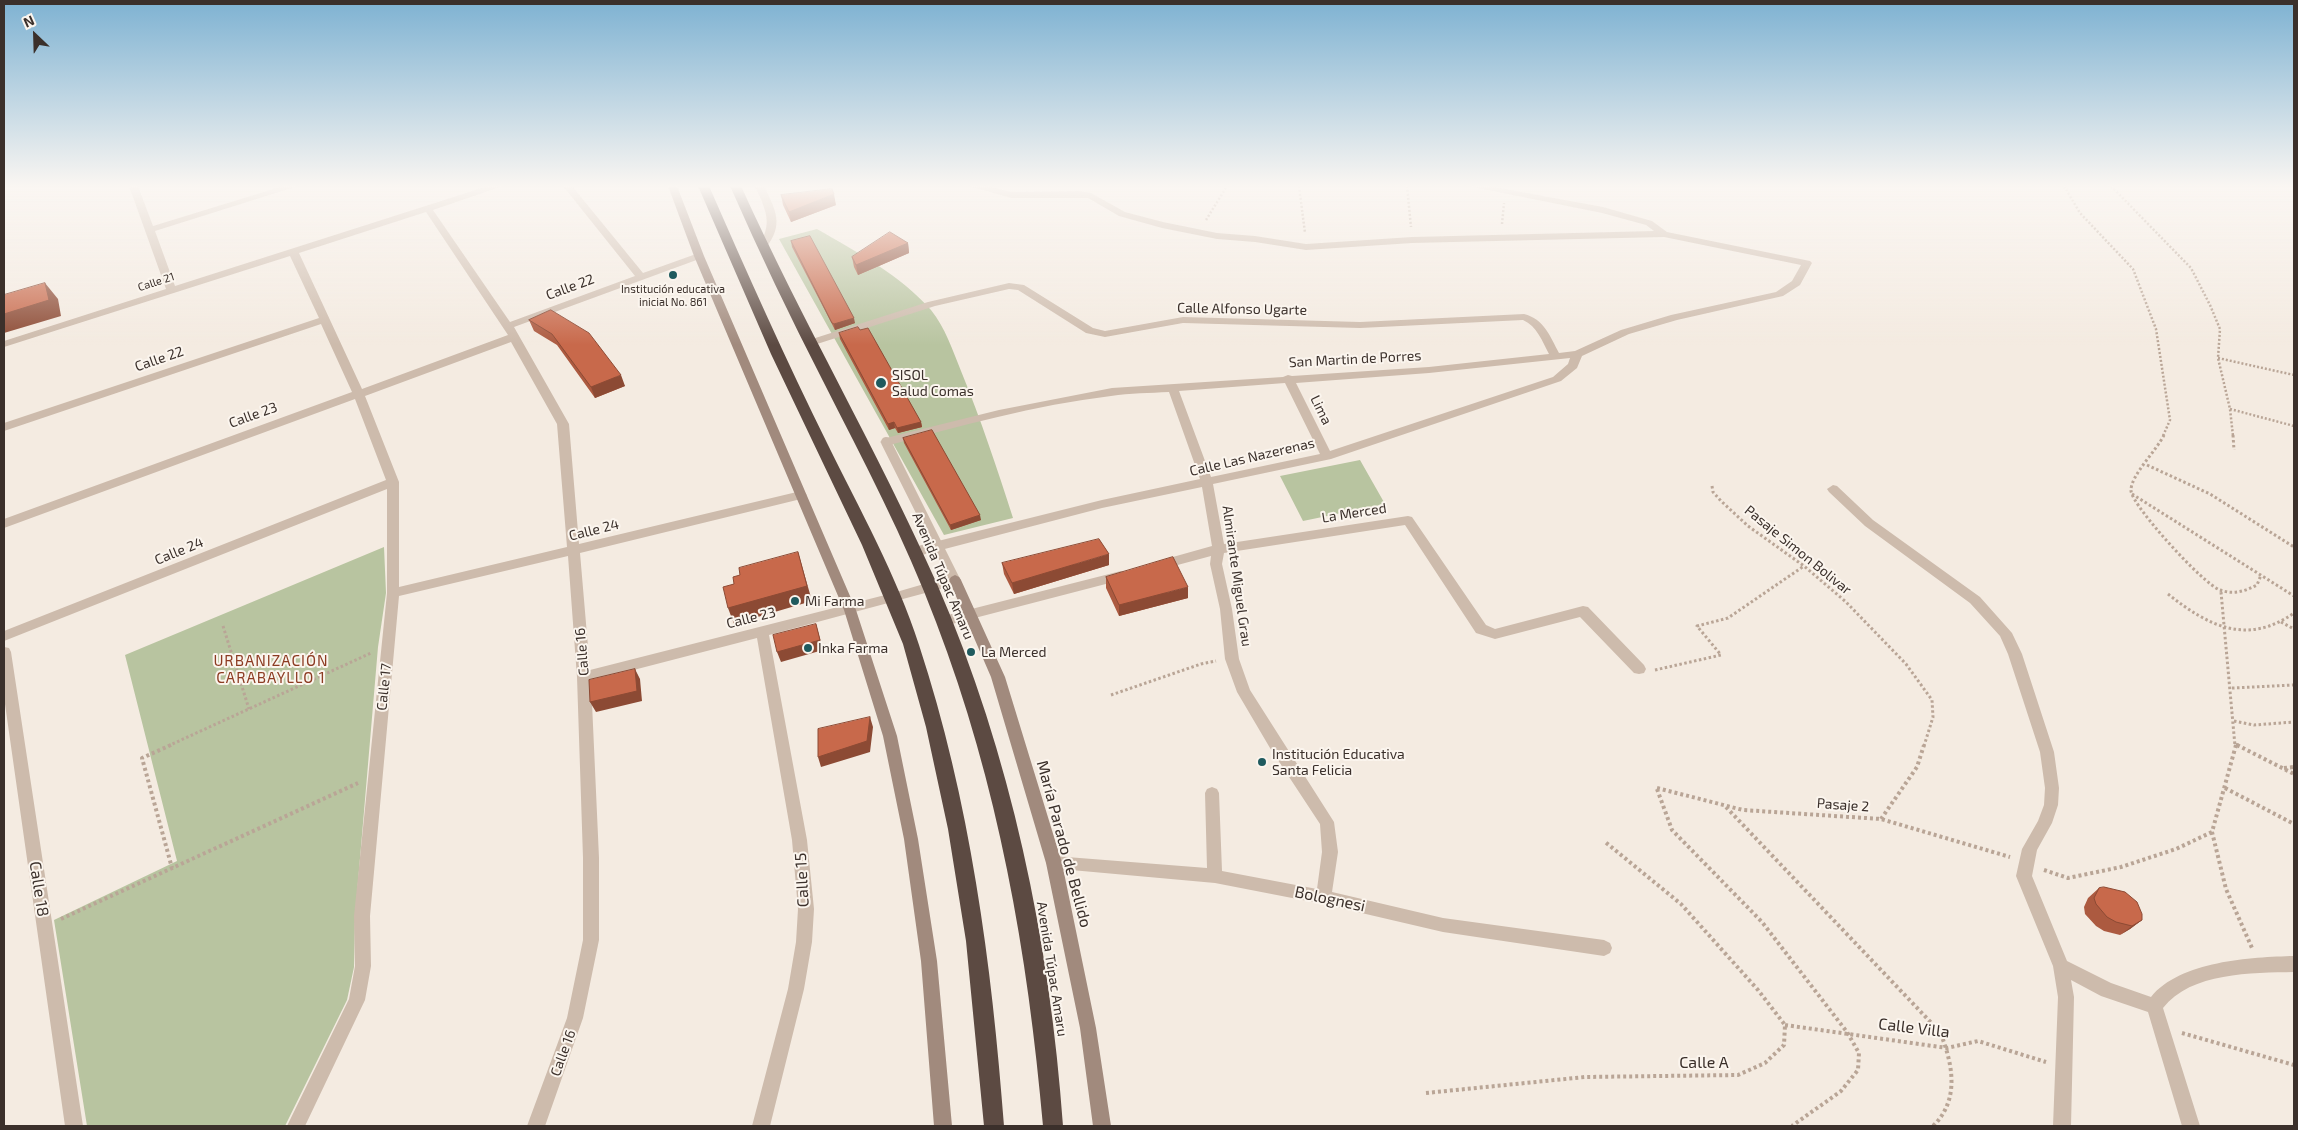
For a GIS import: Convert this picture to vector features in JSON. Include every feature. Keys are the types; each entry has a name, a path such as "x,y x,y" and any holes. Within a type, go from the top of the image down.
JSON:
{"highway":[{"path":"727,239 778,354 893,598 910,644 934,727 957,829 976,941 994,1126"},
{"name":"Avenida Túpac Amaru","path":"759,239 810,343 865,448 930,587 944,621 978,720 1006,819 1029,935 1050,1087 1053,1126"}],"main road":[{"path":"692,239 850,610 890,736 911,839 929,961 943,1126"},
{"name":"María Parado de Bellido","path":"955,580 972,614 998,677 1054,863 1070,933 1088,1028 1102,1126"}],"street":[{"path":"152,239 172,290"},
{"name":"Calle 21","path":"4,344 337,239"},
{"name":"Calle 16","path":"448,239 511,331 564,424 584,677 591,858 591,940 575,1018 536,1126"},
{"path":"610,239 642,278"},
{"path":"763,246 769,239"},
{"path":"1246,239 1306,247 1451,239"},
{"name":"San Martin de Porres","path":"886,442 974,418 1063,399 1112,392 1288,378 1429,370 1576,354 1624,332 1779,294 1796,283 1807,263 1687,239"},
{"name":"Calle 17","path":"294,253 358,393 393,482 393,593 362,916 363,966 357,1000 296,1126"},
{"name":"Calle 22","path":"511,331 699,256"},
{"name":"Calle Alfonso Ugarte","path":"810,343 932,304 1009,286 1020,287 1090,332 1105,334 1182,320 1360,325 1524,317 1533,319 1538,324 1555,356"},
{"name":"Calle 22","path":"4,427 324,320"},
{"name":"Calle 23","path":"4,524 358,393 511,331"},
{"name":"Calle Las Nazerenas","path":"914,552 1102,504 1327,456 1557,379 1574,366 1576,354"},
{"name":"Lima","path":"1288,378 1327,456"},
{"name":"Almirante Miguel Grau","path":"1173,388 1207,483 1219,549 1216,564 1226,609 1232,659 1244,692 1275,744 1327,822 1330,852 1323,897"},
{"name":"Calle 24","path":"4,636 393,482"},
{"path":"1833,489 1869,523 1975,600 2005,633 2015,654 2047,752 2052,788 2052,805 2045,823 2030,850 2025,863 2024,876 2061,966 2066,997 2066,1068 2062,1126"},
{"name":"Calle 24","path":"393,593 801,495"},
{"name":"La Merced","path":"944,621 1219,549 1408,520 1480,629 1495,634 1583,611 1639,669"},
{"name":"Calle 23","path":"584,677 850,610 955,580"},
{"name":"Calle 15","path":"761,1126 791,1010 805,941 804,882 801,849 783,738 762,632"},
{"name":"Calle 18","path":"4,652 74,1126"},
{"path":"1212,793 1215,876"},
{"name":"Bolognesi","path":"1054,863 1215,876 1323,897 1443,925 1604,948"},
{"path":"2191,1126 2154,1006 2159,997 2170,989 2218,971 2259,965 2294,964"},
{"path":"2061,966 2107,990 2154,1006"}],"lane":[{"path":"886,442 955,580"}],"path":[{"path":"1305,239 1306,247"},
{"path":"2104,239 2133,269 2150,311 2156,330 2160,372 2167,394 2170,420 2147,465 2135,479 2131,489 2139,510 2201,578 2221,592 2236,594 2247,591 2257,585 2261,575"},
{"path":"2162,239 2191,268 2220,329 2218,358 2230,409 2234,450"},
{"path":"2218,358 2294,375"},
{"path":"2230,409 2294,426"},
{"path":"2147,465 2210,494 2294,547"},
{"name":"Pasaje Simon Bolivar","path":"1712,486 1713,492 1720,501 1741,520 1804,566 1876,631 1906,664 1932,700 1933,717 1917,767 1881,818"},
{"path":"2132,494 2294,596"},
{"path":"1639,669 1650,671 1721,655 1697,626 1728,618 1804,566"},
{"path":"2221,592 2232,688 2236,744 2212,832 2226,889 2259,965"},
{"path":"2168,594 2199,617 2224,628 2243,631 2258,630 2294,614"},
{"path":"2280,621 2294,629"},
{"path":"223,626 249,709"},
{"path":"172,868 142,758 388,645"},
{"path":"1111,695 1201,664 1232,659"},
{"path":"2232,688 2294,684"},
{"path":"2234,721 2254,725 2294,722"},
{"path":"2236,744 2294,774"},
{"path":"2283,769 2294,767"},
{"path":"45,927 376,775"},
{"name":"Pasaje 2","path":"1847,1032 1762,922 1672,830 1656,788 1742,810 1881,818 2068,878 2120,867 2176,848 2212,832"},
{"path":"2225,788 2294,824"},
{"path":"1725,806 1940,1032 1947,1048 1953,1081 1946,1111 1934,1126"},
{"path":"1604,840 1681,904 1758,990 1785,1025"},
{"name":"Calle Villa","path":"1785,1025 1847,1032 1947,1048 1978,1041 2066,1068"},
{"name":"Calle A","path":"1426,1093 1585,1077 1738,1076 1765,1063 1784,1045 1785,1025"},
{"path":"2161,1027 2294,1065"},
{"path":"1792,1126 1841,1091 1858,1070 1859,1053 1847,1032"}],"green space":[{"path":"779,239 833,239 892,275 919,297 931,310 948,339 995,462 1013,518 944,535"},
{"path":"1360,460 1385,504 1303,521 1280,476"},
{"path":"384,547 386,593 378,647 355,917 354,967 347,1000 285,1126 87,1126 54,920 177,861 125,655"}],"building":[{"path":"811,239 854,318 832,323 791,241"},
{"path":"880,239 901,239 908,243 856,265 852,257"},
{"path":"45,283 49,300 4,314 4,295"},
{"path":"551,310 589,333 621,375 591,387 552,334 529,320"},
{"name":"SISOL Salud Comas","path":"858,327 860,330 868,328 921,422 897,428 894,422 888,424 839,333"},
{"name":"SISOL Salud Comas","path":"932,430 980,515 950,525 903,438"},
{"path":"1099,539 1109,554 1012,583 1002,563"},
{"path":"798,552 807,586 728,608 723,587 734,584 733,577 740,575 739,568"},
{"path":"1173,557 1188,587 1119,605 1106,577"},
{"path":"816,624 820,640 777,652 773,635"},
{"path":"635,669 637,691 590,702 589,680"},
{"path":"870,717 867,741 818,757 818,729"},
{"path":"2104,887 2125,892 2137,902 2142,914 2142,920 2132,926 2116,922 2107,917 2096,904 2094,898 2099,888"}],"place":[{"name":"Institución educativa inicial No. 861","path":"673,275"},
{"name":"SISOL Salud Comas","path":"881,383"},
{"name":"Mi Farma","path":"795,601"},
{"name":"Inka Farma","path":"808,648"},
{"name":"La Merced","path":"971,652"},
{"name":"Institución Educativa Santa Felicia","path":"1262,762"}],"district":[{"name":"URBANIZACIÓN CARABAYLLO 1","path":"271,670"}]}
